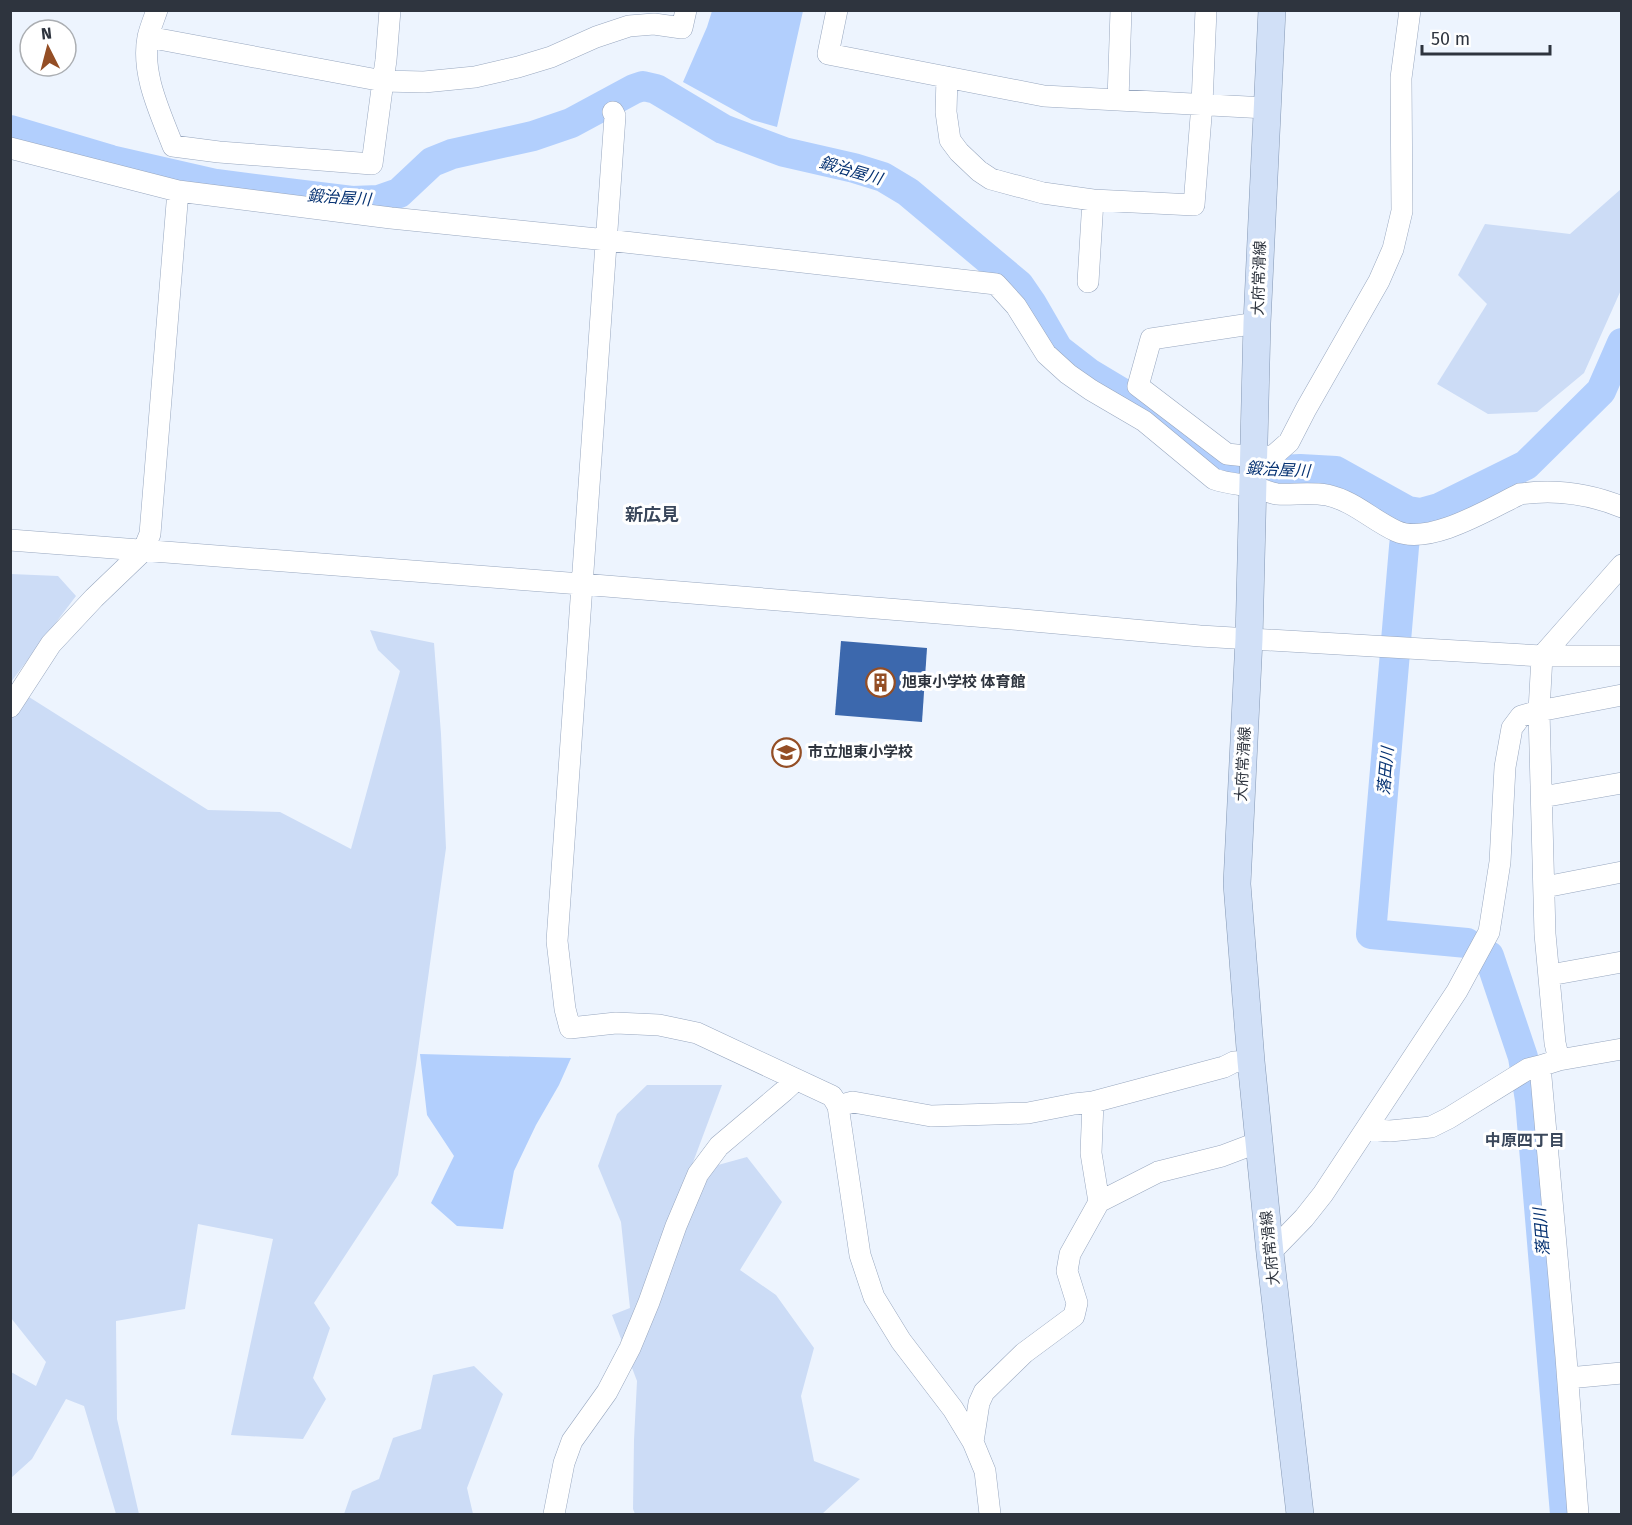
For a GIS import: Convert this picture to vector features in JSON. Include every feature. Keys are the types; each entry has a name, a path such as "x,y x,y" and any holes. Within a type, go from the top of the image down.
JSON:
{"main road":[{"name":"大府常滑線","path":"1272,10 1257,323 1249,639 1237,884 1251,1061 1270,1253 1300,1515"}],"street":[{"path":"157,10 148,37 147,57 153,95 173,146 219,152 372,164 386,60 390,10"},
{"path":"148,37 383,81 424,82 475,77 518,67 551,57 596,37 629,26 654,24 682,28 686,10"},
{"path":"837,10 828,54 1044,96 1266,108"},
{"path":"1118,100 1121,10"},
{"path":"947,78 946,112 950,140 959,152 991,179 1043,193 1093,200 1194,205 1206,10"},
{"path":"10,148 178,191 391,218 996,284 1016,306 1047,354 1068,374 1144,421 1214,479 1223,482 1254,471 1289,442 1379,281 1393,249 1402,211 1401,78 1410,10"},
{"path":"613,112 615,116 607,240 557,941 565,1009 570,1028 616,1023 659,1025 687,1031 832,1096 838,1106 860,1255 874,1297 901,1341 953,1409 973,1442 985,1471 990,1515"},
{"path":"10,707 51,644 143,551 150,534 178,191"},
{"path":"1088,282 1093,200"},
{"path":"1257,323 1151,339 1138,386 1227,454 1254,471 1275,494 1307,493 1328,496 1352,504 1397,531 1412,534 1438,532 1520,494 1532,492 1564,492 1622,507"},
{"path":"10,540 581,584 1200,636 1542,656 1622,656"},
{"path":"1578,1515 1550,1063 1556,1043 1545,934 1539,711 1542,656 1622,565"},
{"path":"1270,1253 1304,1218 1323,1194 1457,991 1489,932 1500,862 1505,767 1512,728 1521,716 1622,695"},
{"path":"1542,796 1622,783"},
{"path":"1545,887 1622,872"},
{"path":"1550,975 1622,962"},
{"path":"1366,1129 1390,1131 1431,1127 1528,1069 1622,1049"},
{"path":"838,1106 853,1102 931,1116 1028,1113 1093,1102 1224,1068 1234,1062 1251,1061"},
{"path":"554,1515 564,1463 572,1441 607,1392 630,1348 698,1174 719,1146 796,1080"},
{"path":"1093,1102 1091,1153 1099,1202"},
{"path":"973,1442 979,1403 984,1392 1024,1353 1074,1316 1077,1303 1068,1271 1070,1254 1099,1202 1158,1172 1222,1156 1259,1142"},
{"path":"1568,1378 1622,1373"}],"shaded area":[{"path":"1621,189 1621,290 1584,373 1537,412 1488,414 1437,384 1487,304 1458,275 1485,224 1570,234"},
{"path":"11,574 58,576 76,596 11,682"},
{"path":"370,630 434,643 446,848 416,1065 398,1175 314,1303 330,1328 313,1378 326,1399 303,1439 231,1435 273,1239 198,1224 185,1309 116,1321 117,1419 139,1514 116,1514 84,1406 66,1399 32,1459 11,1478 11,1372 36,1386 46,1362 11,1318 10,685 208,810 280,812 351,849 400,671 378,650"},
{"path":"647,1085 722,1085 689,1173 747,1157 782,1202 740,1270 776,1295 814,1348 801,1396 814,1461 860,1479 822,1514 635,1514 633,1509 634,1440 637,1381 612,1315 630,1308 621,1222 598,1166 617,1114"},
{"path":"474,1366 503,1394 467,1488 473,1514 344,1514 352,1491 379,1479 393,1438 421,1429 433,1375"}],"water":[{"path":"712,11 803,11 777,127 752,120 683,82"},
{"path":"420,1054 571,1058 514,1171 503,1229 457,1226 431,1203 454,1156 427,1115"}],"building":[{"name":"旭東小学校 体育館","path":"841,641 927,648 922,722 835,715"}],"waterway":[{"name":"鍛治屋川","path":"10,130 111,160 216,184 352,201 379,200 399,193 432,162 452,154 533,136 571,123 643,86 656,89 723,129 784,152 883,177 908,192 1019,285 1058,349 1089,373 1139,403 1213,463 1263,471 1300,469 1336,471 1408,511 1421,513 1439,508 1526,465 1601,391 1622,343"},
{"name":"落田川","path":"1408,511 1371,934 1467,943"},
{"name":"落田川","path":"1489,956 1523,1057 1530,1100 1565,1514"}],"place":[{"name":"旭東小学校 体育館","path":"881,682"},
{"name":"市立旭東小学校","path":"787,752"}],"district":[{"name":"新広見","path":"652,515"},
{"name":"中原四丁目","path":"1525,1140"}]}
